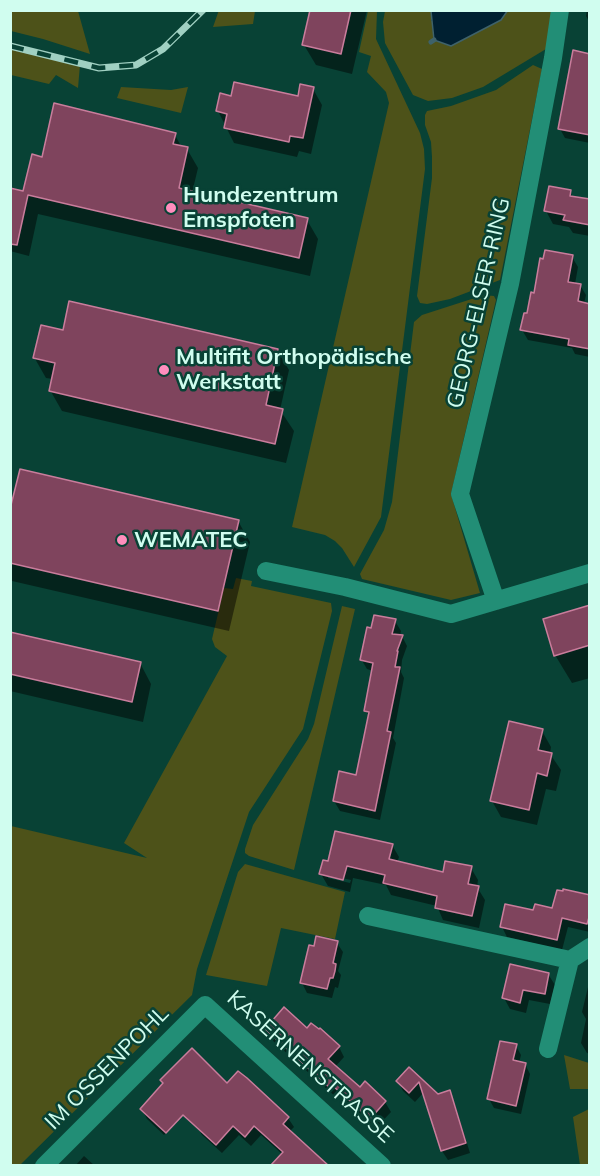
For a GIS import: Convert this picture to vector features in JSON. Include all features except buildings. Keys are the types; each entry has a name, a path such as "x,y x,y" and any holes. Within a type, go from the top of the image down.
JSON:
{"street":[{"name":"GEORG-ELSER-RING","path":"496,601 460,494 510,284 560,10"},
{"path":"266,571 345,587 451,614 590,573"},
{"path":"368,916 570,960"},
{"path":"548,1049 570,960 590,947"},
{"name":"IM OSSENPOHL","path":"44,1166 205,1005"},
{"name":"KASERNENSTRASSE","path":"205,1005 382,1166"}],"green space":[{"path":"11,10 78,11 90,54 11,31"},
{"path":"219,10 255,10 253,24 213,27"},
{"path":"368,11 377,11 376,39 420,133 425,169 381,517 354,567 335,541 325,535 292,527 389,103 386,92 367,72 371,56 359,52"},
{"path":"385,11 431,11 431,21 508,11 553,11 546,49 483,87 452,98 428,101 413,95 385,43 383,22"},
{"path":"11,49 80,65 78,88 56,75 49,84 11,75"},
{"path":"533,65 542,69 500,280 450,299 427,304 420,303 417,296 432,178 431,142 425,125 425,115 427,111 451,106 496,90"},
{"path":"121,87 171,90 188,87 181,113 117,98"},
{"path":"484,295 494,296 496,300 451,494 480,593 451,600 362,579 360,574 384,530 392,502 414,322 422,315"},
{"path":"236,578 252,581 251,586 331,603 332,611 303,729 249,812 197,969 192,995 20,1165 11,1166 11,826 147,858 124,843 227,656 215,647 212,639 224,588 233,589"},
{"path":"342,606 355,609 294,870 249,856 245,853 245,849 253,825 308,739 314,724"},
{"path":"245,864 345,892 335,939 281,928 267,986 206,975 238,872"},
{"path":"564,1055 589,1063 589,1089 570,1089"},
{"path":"589,1109 589,1165 580,1165 573,1117"}],"water":[{"path":"508,10 501,20 451,46 434,40 431,11"}],"railway":[{"path":"10,46 99,68 136,65 163,49 203,10"}],"place":[{"name":"Hundezentrum Emspfoten","path":"171,208"},
{"name":"Multifit Orthopädische Werkstatt","path":"164,370"},
{"name":"WEMATEC","path":"122,540"}]}
